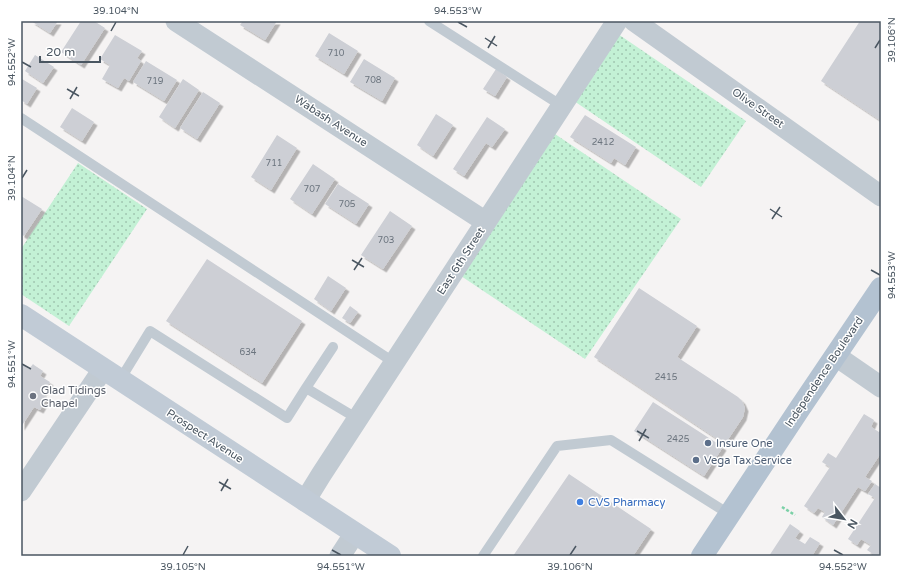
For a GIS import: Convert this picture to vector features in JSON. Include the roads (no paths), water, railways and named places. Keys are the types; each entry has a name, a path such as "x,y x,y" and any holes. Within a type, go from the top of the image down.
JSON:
{"main road":[{"name":"Independence Boulevard","path":"702,556 881,288"},
{"name":"Prospect Avenue","path":"21,315 390,556"}],"street":[{"name":"Wabash Avenue","path":"176,21 486,222"},
{"name":"East 6th Street","path":"305,501 617,21"},
{"name":"Olive Street","path":"634,21 881,196"},
{"path":"836,356 881,387"},
{"path":"21,491 111,374"},
{"path":"340,556 355,533"}],"lane":[{"path":"429,21 562,106"},
{"path":"21,118 395,363"},
{"path":"111,374 150,331 287,418 333,347"},
{"path":"306,388 358,419"},
{"path":"484,556 557,446 611,440 730,514"}],"place":[{"name":"Glad Tidings Chapel","path":"33,396"},
{"name":"Insure One","path":"708,443"},
{"name":"Vega Tax Service","path":"696,460"},
{"name":"CVS Pharmacy","path":"580,502"}]}
